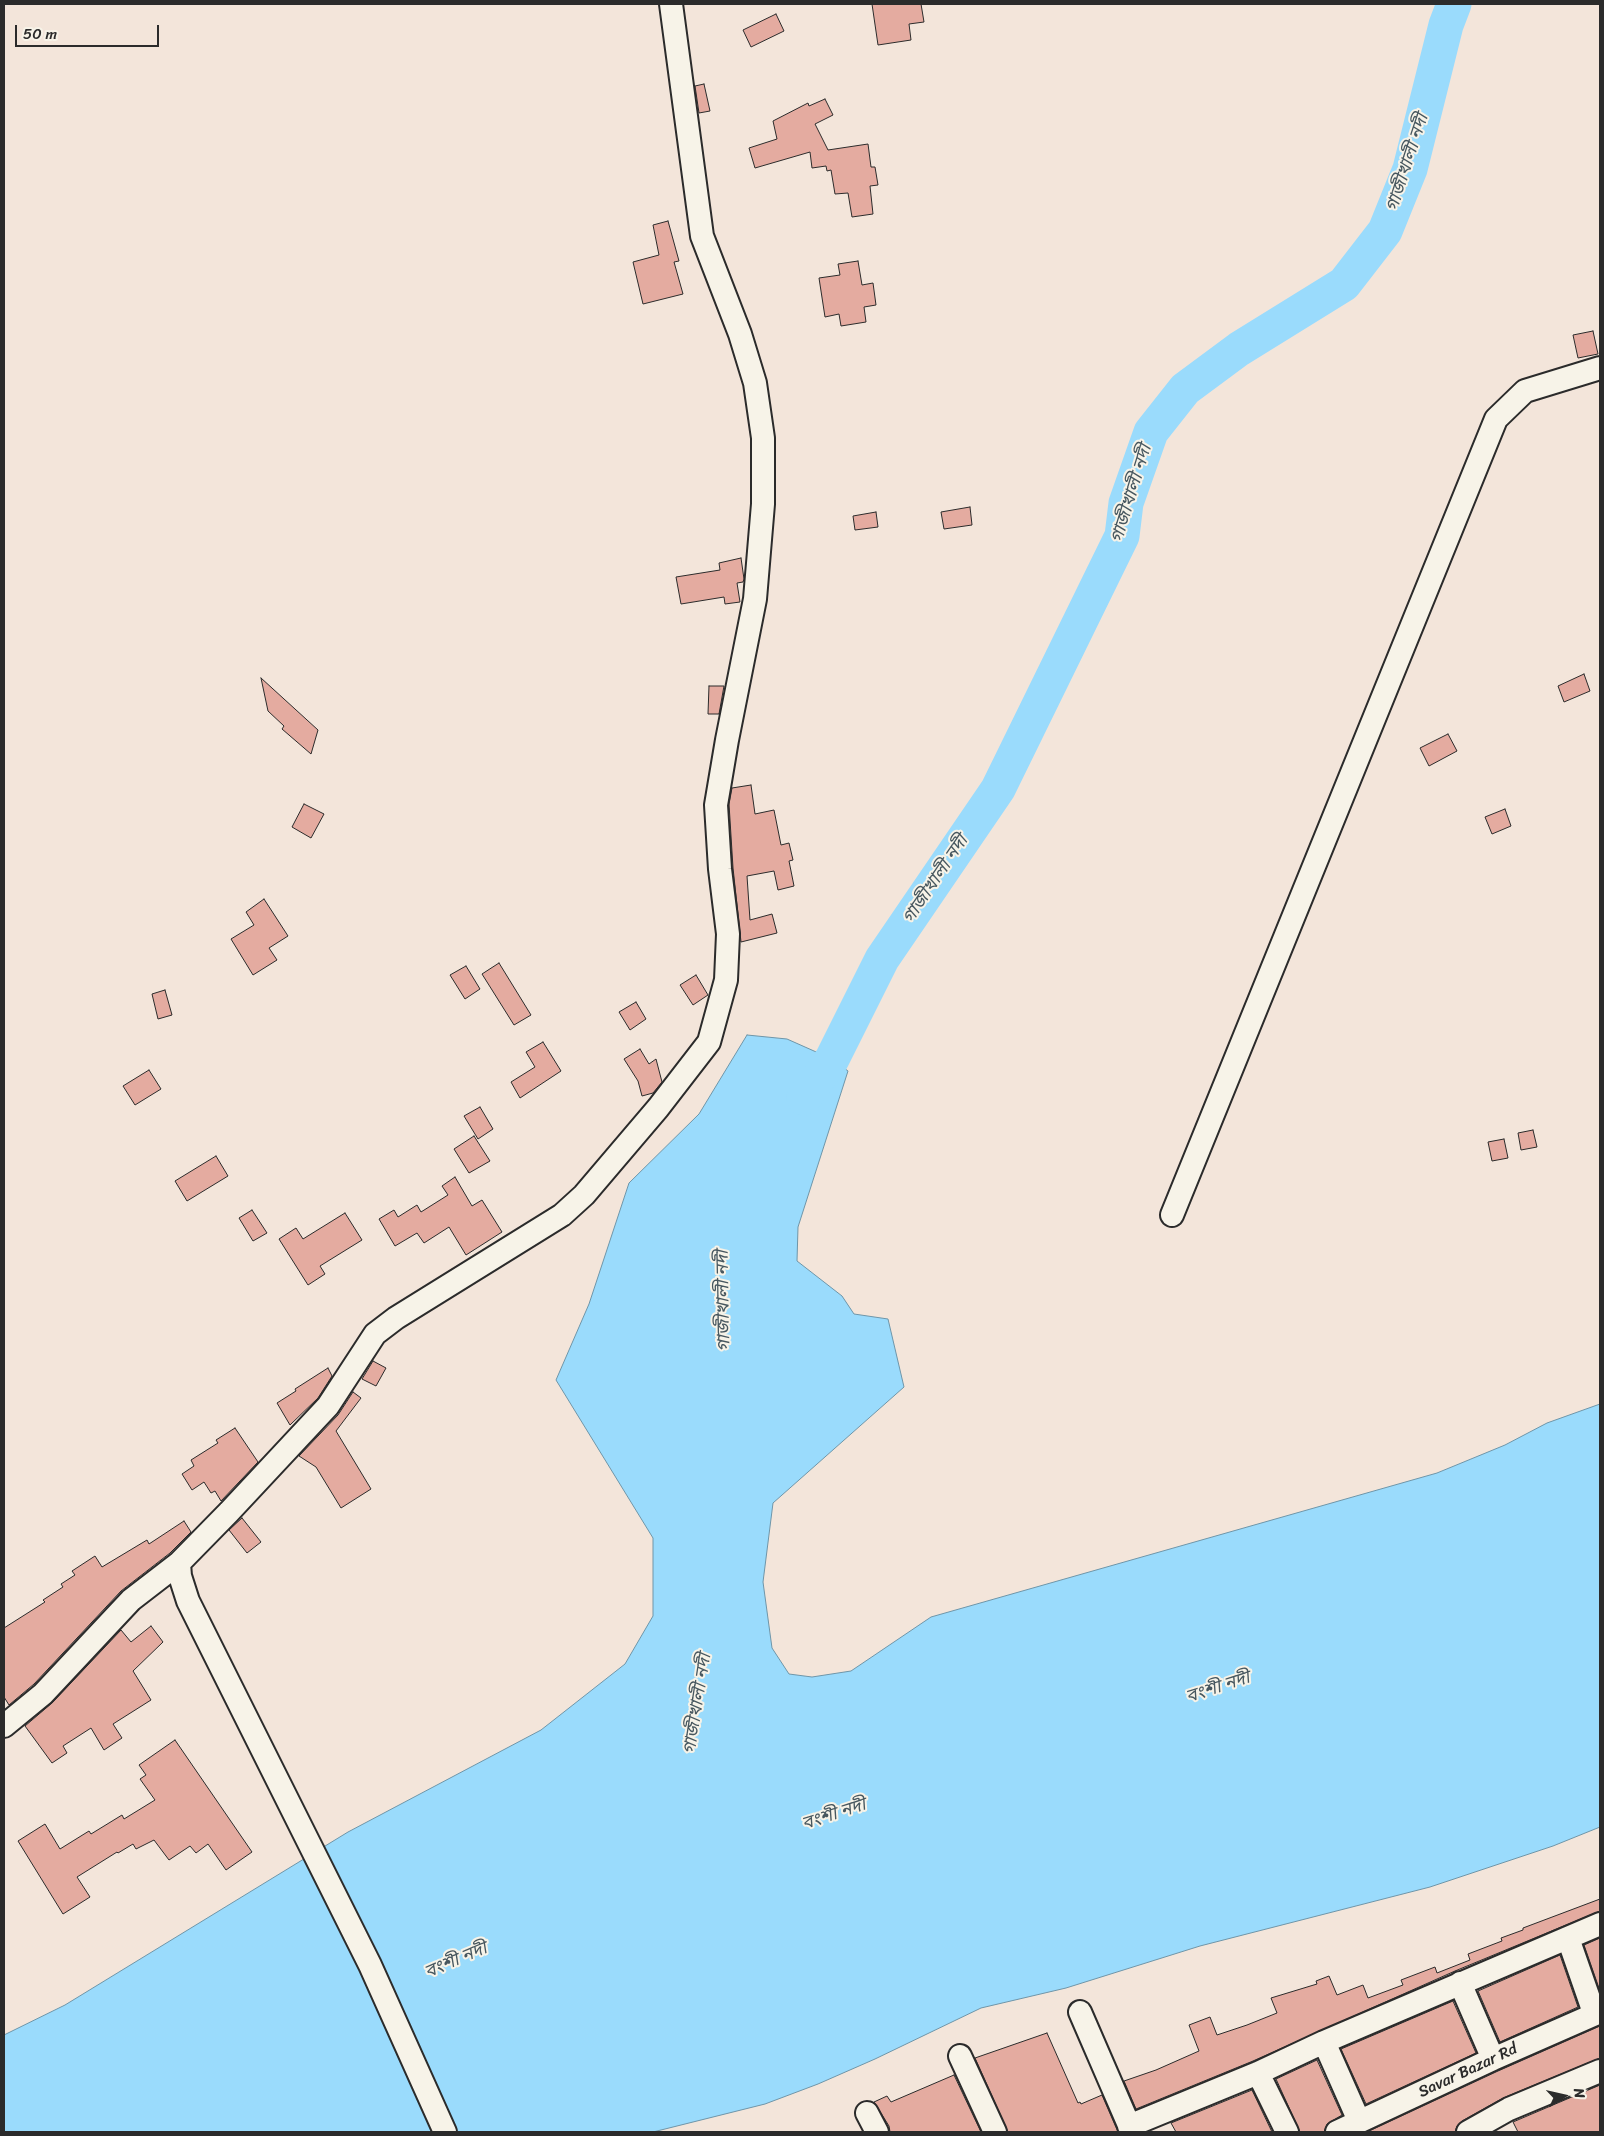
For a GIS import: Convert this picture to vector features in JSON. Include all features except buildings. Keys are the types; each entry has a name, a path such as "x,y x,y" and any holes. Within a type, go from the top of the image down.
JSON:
{"street":[{"path":"4,1726 43,1694 131,1600 179,1563 229,1512 328,1406 375,1334 396,1318 562,1215 584,1195 658,1108 709,1042 726,980 728,934 720,869 716,806 755,599 763,504 764,438 755,383 740,334 702,236 671,4"},
{"path":"1172,1215 1496,419 1525,391 1600,368"},
{"path":"179,1563 180,1576 188,1600 370,1965 445,2132"},
{"path":"1080,2012 1130,2129 1324,2042 1600,1924"},
{"path":"1568,1938 1597,2012"},
{"path":"1460,1983 1493,2059"},
{"name":"Savar Bazar Rd","path":"1337,2132 1597,2012"},
{"path":"1324,2042 1359,2121"},
{"path":"960,2056 995,2132"},
{"path":"1468,2132 1509,2109 1600,2071"},
{"path":"1258,2073 1286,2132"}],"water":[{"name":"বংশী নদী","path":"747,1035 787,1039 832,1059 848,1071 798,1227 797,1261 842,1296 854,1314 888,1319 904,1387 773,1503 763,1582 772,1648 789,1674 812,1677 851,1671 931,1617 1437,1473 1505,1445 1547,1423 1600,1404 1600,1827 1553,1846 1430,1887 1200,1946 1066,1988 981,2008 818,2084 765,2104 653,2132 4,2132 4,2035 65,2005 348,1832 541,1730 625,1664 653,1616 653,1538 556,1380 589,1304 629,1183 699,1114"}],"waterway":[{"name":"গাজীখালী নদী","path":"804,1098 832,1059 882,959 998,789 1122,536 1126,503 1151,432 1185,389 1239,349 1344,284 1385,231 1410,169 1446,25 1454,4"}]}
